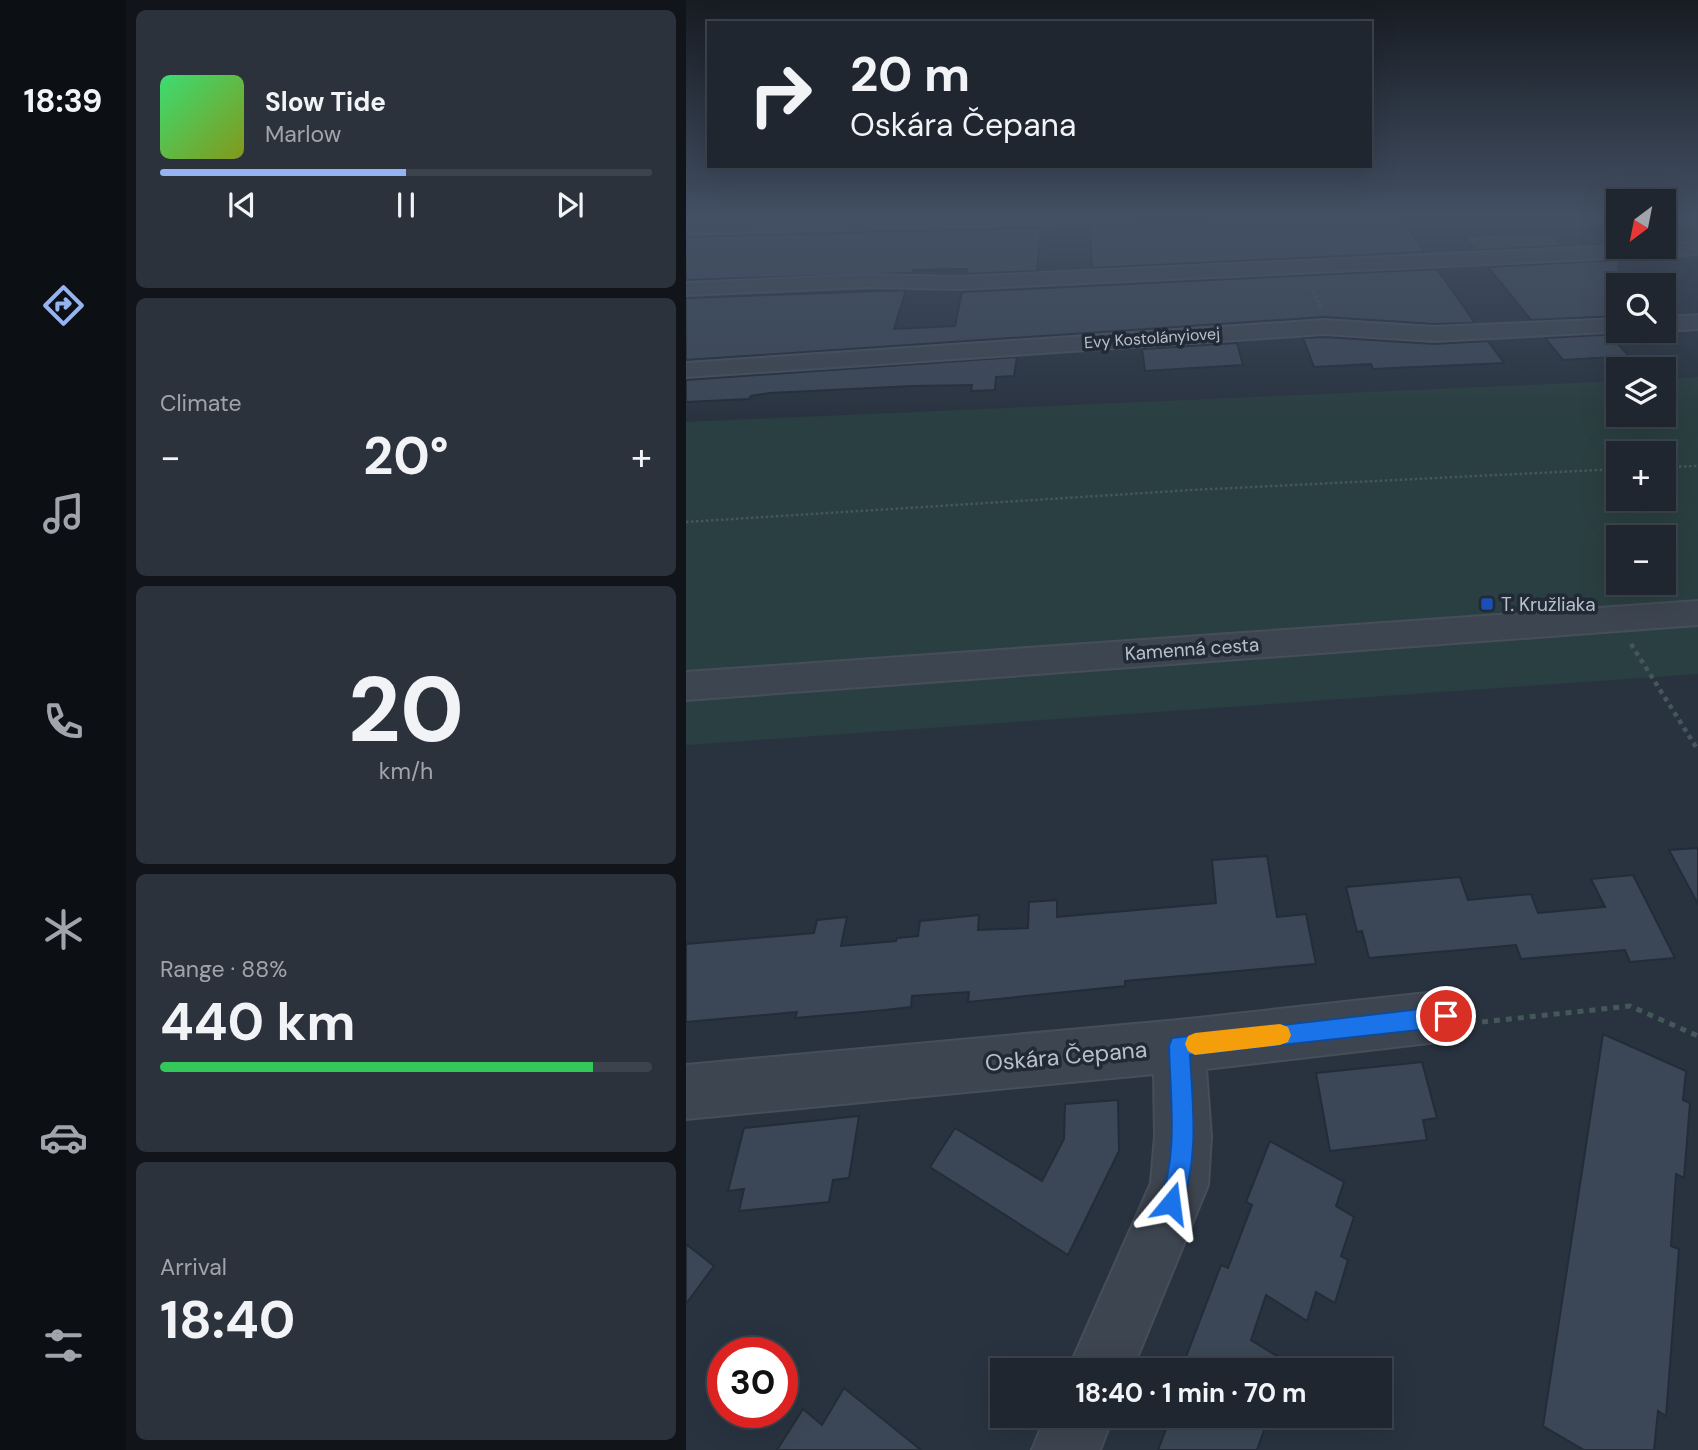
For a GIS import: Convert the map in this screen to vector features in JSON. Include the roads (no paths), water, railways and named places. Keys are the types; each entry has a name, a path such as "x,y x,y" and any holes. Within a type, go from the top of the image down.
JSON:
{"street":[{"path":"686,289 807,284"},
{"path":"1676,323 1698,321"},
{"name":"Evy Kostolányiovej","path":"686,370 1330,327 1434,334 1606,327"},
{"name":"Kamenná cesta","path":"686,685 1698,613"},
{"name":"Oskára Čepana","path":"686,1092 1179,1046 1446,1016"},
{"path":"1105,1358 1179,1185 1183,1136 1179,1046"},
{"path":"1066,1450 1075,1428"}],"place":[{"name":"T. Kružliaka","path":"1487,604"}]}
